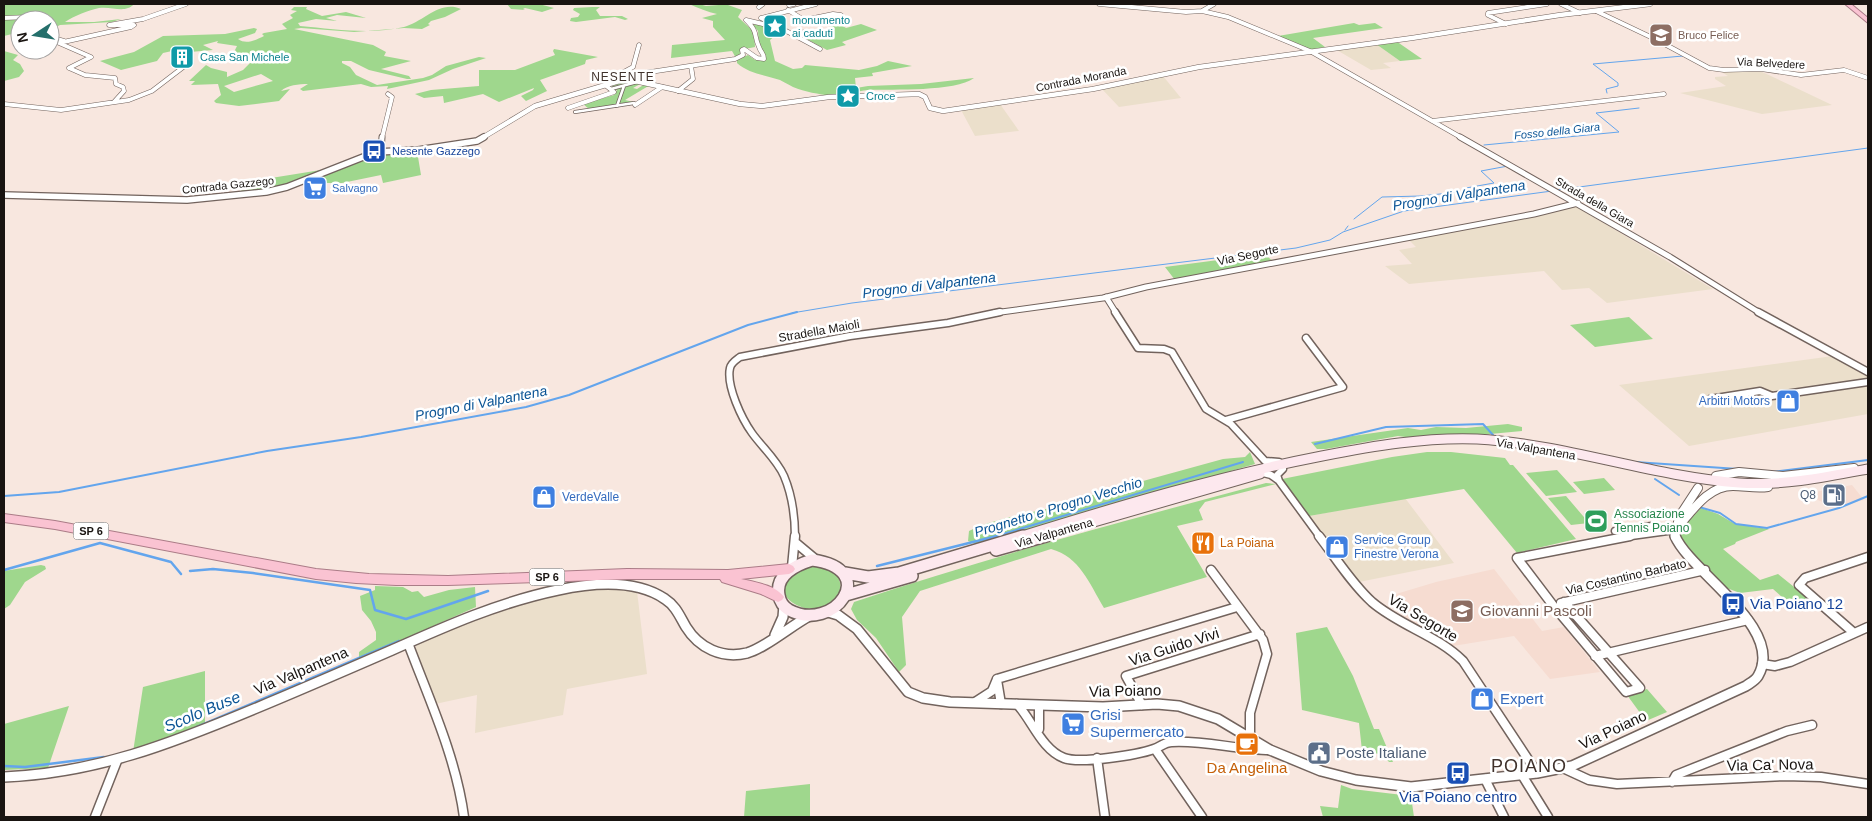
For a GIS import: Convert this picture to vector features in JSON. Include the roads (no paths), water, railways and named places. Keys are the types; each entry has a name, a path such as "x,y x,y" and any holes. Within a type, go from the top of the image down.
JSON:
{"highway":[{"path":"1848,4 1868,21"},
{"path":"1853,4 1868,17"},
{"name":"SP 6","path":"4,518 55,525 316,574 381,580 422,581 651,573 713,576"},
{"path":"713,576 757,574 791,568"},
{"path":"713,576 742,583 781,601"}],"main road":[{"name":"Via Valpantena","path":"818,560 831,563 845,573 868,577 887,575 916,569 1046,528 1223,478 1295,461 1410,441 1443,439 1479,440 1536,448 1634,468 1701,479 1773,485"},
{"name":"Via Valpantena","path":"811,616 828,612 844,599 1263,473 1379,451 1430,444 1473,444 1713,484 1773,485"},
{"path":"1773,485 1868,468"},
{"path":"1773,485 1818,484 1868,475"},
{"path":"811,616 796,613 781,601 779,582 791,568 805,561 818,560"},
{"path":"844,599 848,580 845,573"}],"street":[{"path":"113,103 124,91 123,87 116,84 115,78 85,75 69,68 91,57 60,44 131,27 134,25 109,25 143,18 186,4"},
{"path":"788,8 794,4"},
{"path":"762,19 765,16 788,8 816,4"},
{"path":"1099,4 1186,12 1214,4"},
{"path":"1547,4 1487,14 1506,24 1650,4"},
{"path":"1561,4 1580,13"},
{"path":"788,8 804,20 833,14 841,15"},
{"name":"Strada della Giara","path":"1202,8 1310,51 1431,122 1491,153 1561,195 1578,203 1670,257 1747,306 1868,372"},
{"name":"Via Belvedere","path":"1596,11 1657,40 1709,68 1719,70 1761,69 1795,75 1844,70 1868,78"},
{"path":"746,15 762,19 820,49"},
{"path":"605,85 625,78 735,60 743,55 742,50 744,49 757,58 764,59 764,54 759,48 755,29 746,20 763,24 768,22"},
{"name":"Contrada Moranda","path":"678,91 740,104 762,106 829,97 919,94 925,97 930,108 943,111 1083,91 1181,70 1506,24"},
{"path":"792,34 805,32"},
{"path":"60,41 73,40"},
{"path":"640,46 633,67 620,74 625,78 678,91 693,79 691,66"},
{"path":"4,104 56,110 134,99 152,90 188,63 190,53"},
{"path":"610,89 639,81"},
{"path":"568,108 614,92 605,85"},
{"name":"Contrada Gazzego","path":"4,195 187,200 262,192 287,187 381,151 414,150 477,141 535,106 605,85"},
{"path":"617,106 624,86"},
{"path":"575,112 634,104 662,87"},
{"path":"381,151 382,132 392,104 392,97 388,94"},
{"path":"1431,122 1664,94"},
{"name":"Via Segorte","path":"1106,297 1146,287 1534,214 1578,203"},
{"path":"1106,297 1138,348 1147,350 1166,348 1172,352 1206,409 1226,420 1261,457"},
{"name":"Stradella Maioli","path":"791,568 796,543 794,521 784,477 751,433 735,395 730,368 736,360 742,357 826,340 948,323 1010,310 1106,297"},
{"path":"1226,420 1343,387 1306,338"},
{"path":"1710,399 1760,390 1772,396 1868,382"},
{"name":"Via Valpantena","path":"1223,478 1256,465 1261,457 1271,462 1295,461"},
{"path":"1716,476 1739,472 1792,476 1868,468"},
{"path":"1279,481 1277,475 1283,469"},
{"path":"1263,473 1279,481"},
{"name":"Via Segorte","path":"1279,481 1348,574 1372,602 1381,610 1410,628 1437,640 1450,649 1463,662 1538,773"},
{"path":"1564,602 1640,688 1626,692 1552,604 1517,558 1638,534 1674,530 1717,488 1725,486 1759,489 1773,485"},
{"path":"1698,488 1685,503 1674,530 1675,537 1732,599 1748,620 1759,641 1762,664 1775,666 1790,662 1868,627"},
{"path":"1615,531 1664,526 1674,530"},
{"path":"796,543 809,556 818,560"},
{"path":"1854,633 1803,590 1800,585 1805,578 1868,557"},
{"path":"1211,570 1237,607 1260,634 1267,654 1250,713 1250,738"},
{"name":"Via Costantino Barbato","path":"1552,604 1705,570"},
{"name":"Via Valpantena","path":"4,777 70,772 118,761 176,741 474,616 558,590 600,585 643,590 662,597 677,610 697,642 711,652 724,654 755,650 811,616"},
{"name":"Via Poiano","path":"844,599 843,613 849,622 871,644 908,692 923,698 1001,704 1124,707 1142,705 1179,706 1218,719 1270,750 1321,771 1356,780 1411,787 1485,780 1538,773 1572,766 1746,686 1758,677 1762,664"},
{"path":"773,638 780,627 781,601"},
{"path":"997,679 1213,616 1237,607"},
{"name":"Via Poiano","path":"828,612 849,622"},
{"path":"1595,656 1748,620"},
{"name":"Via Guido Vivi","path":"1142,705 1126,676 1260,634"},
{"path":"408,643 450,758 462,802 464,817"},
{"path":"974,703 992,691 997,679"},
{"path":"997,679 1001,704"},
{"name":"Via Poiano","path":"1017,704 1055,753 1065,759 1082,760 1155,749 1169,742 1251,751 1270,750"},
{"path":"1039,705 1039,730"},
{"name":"Via Ca' Nova","path":"1672,782 1676,775 1682,772 1787,731 1812,726"},
{"path":"1155,749 1202,817"},
{"path":"1097,758 1105,817"},
{"path":"95,817 118,761"},
{"name":"Via Ca' Nova","path":"1563,768 1574,776 1597,782 1645,785 1774,776 1818,778 1868,784"},
{"path":"1522,775 1548,817"},
{"path":"1485,780 1504,817"}],"waterway":[{"name":"Fosso della Giara","path":"1607,93 1606,89 1618,86 1618,83 1593,64 1683,56"},
{"name":"Fosso della Giara","path":"1484,145 1619,132 1596,113 1639,108"},
{"name":"Progno di Valpantena","path":"1557,190 1868,148"},
{"name":"Fosso della Giara","path":"1354,219 1382,197 1421,196 1469,191 1466,188 1494,183 1481,171 1508,166"},
{"name":"Progno di Valpantena","path":"795,312 852,303 1296,248 1330,240 1343,232 1404,211 1552,191"},
{"name":"Fosso della Giara","path":"1345,230 1348,226"},
{"name":"Progno di Valpantena","path":"4,496 59,492 267,451 361,437 526,407 569,395 748,325 795,312"},
{"name":"Prognetto e Progno Vecchio","path":"1315,444 1386,427 1483,424 1493,435"},
{"name":"Prognetto e Progno Vecchio","path":"1773,472 1868,460"},
{"name":"Prognetto e Progno Vecchio","path":"993,537 1243,462"},
{"name":"Prognetto e Progno Vecchio","path":"1635,462 1738,469"},
{"name":"Prognetto e Progno Vecchio","path":"1655,479 1679,495"},
{"name":"Prognetto e Progno Vecchio","path":"1699,507 1720,513 1736,524 1767,528 1839,508 1868,496"},
{"name":"Prognetto e Progno Vecchio","path":"993,537 997,536"},
{"name":"Prognetto e Progno Vecchio","path":"877,566 993,537"},
{"name":"Prognetto e Progno Vecchio","path":"4,570 100,543 171,562 181,574"},
{"name":"Prognetto e Progno Vecchio","path":"190,571 213,569 253,573 370,590 375,610 406,619 488,591"},
{"name":"Scolo Buse","path":"197,727 399,641"},
{"name":"Scolo Buse","path":"4,766 25,767 104,757"}],"place":[{"name":"monumento ai caduti","path":"775,26"},
{"name":"Bruco Felice","path":"1661,35"},
{"name":"Casa San Michele","path":"182,57"},
{"name":"Croce","path":"848,96"},
{"name":"Nesente Gazzego","path":"374,151"},
{"name":"Salvagno","path":"315,188"},
{"name":"Arbitri Motors","path":"1788,401"},
{"name":"Q8","path":"1834,495"},
{"name":"VerdeValle","path":"544,497"},
{"name":"Associazione Tennis Poiano","path":"1596,521"},
{"name":"La Poiana","path":"1203,543"},
{"name":"Service Group Finestre Verona","path":"1337,547"},
{"name":"Via Poiano 12","path":"1733,604"},
{"name":"Giovanni Pascoli","path":"1462,611"},
{"name":"Expert","path":"1482,699"},
{"name":"Grisi Supermercato","path":"1073,724"},
{"name":"Da Angelina","path":"1247,744"},
{"name":"Poste Italiane","path":"1319,753"},
{"name":"Via Poiano centro","path":"1458,773"}],"district":[{"name":"NESENTE","path":"623,77"},
{"name":"POIANO","path":"1529,766"}]}
